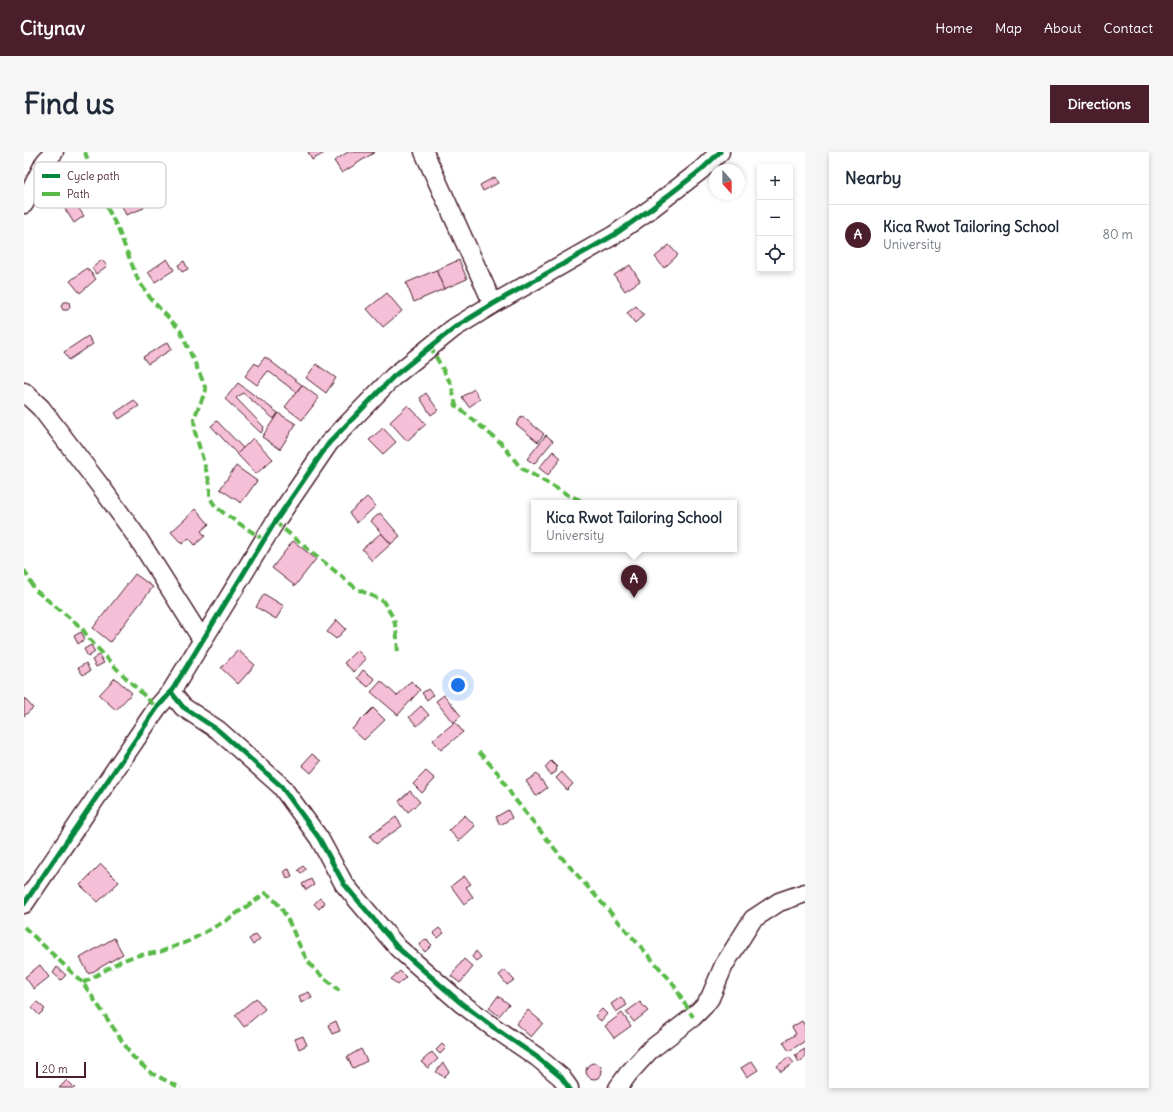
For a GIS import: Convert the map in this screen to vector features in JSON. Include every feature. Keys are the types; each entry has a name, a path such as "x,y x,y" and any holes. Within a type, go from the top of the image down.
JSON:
{"street":[{"path":"45,162 54,152"},
{"path":"424,152 493,304"},
{"path":"24,904 157,708 171,692 275,522 329,443 393,377 430,346 493,304 614,235 682,184 720,152"},
{"path":"24,204 34,184"},
{"path":"24,392 41,408 104,491 139,540 203,641"},
{"path":"171,692 183,707 218,730 281,786 318,838 344,884 398,948 461,1003 537,1057 561,1077 569,1088"},
{"path":"618,1088 628,1074 650,1050 694,1017 704,1006 710,998 724,965 753,919 779,902 805,893"}],"building":[{"path":"308,152 326,152 312,160"},
{"path":"348,152 375,152 342,173 334,161"},
{"path":"495,177 498,183 483,191 480,185"},
{"path":"78,208 84,216 74,223 65,209"},
{"path":"123,208 144,208 126,215"},
{"path":"669,245 678,255 664,268 655,257"},
{"path":"167,259 174,270 155,282 148,272"},
{"path":"102,260 107,266 96,274 92,268"},
{"path":"459,260 467,279 444,289 436,270"},
{"path":"184,261 188,269 182,272 178,265"},
{"path":"630,265 640,281 625,291 614,275"},
{"path":"87,268 96,279 80,293 70,281"},
{"path":"436,270 444,289 414,302 406,283"},
{"path":"387,293 402,311 383,327 367,309"},
{"path":"63,302 69,302 70,307 68,310 63,310 61,306"},
{"path":"636,306 644,315 635,323 627,313"},
{"path":"88,336 93,344 69,360 64,352"},
{"path":"168,342 172,349 148,364 143,357"},
{"path":"265,357 302,385 296,392 268,371 257,385 245,376 255,363 258,366"},
{"path":"316,364 336,378 326,393 306,378"},
{"path":"238,383 278,413 274,419 243,393 236,398 264,427 261,433 225,399"},
{"path":"302,385 319,398 302,420 285,407"},
{"path":"474,389 480,399 469,407 462,397"},
{"path":"426,393 438,410 431,415 420,398"},
{"path":"134,400 139,406 119,419 115,413"},
{"path":"408,405 426,424 407,441 390,422"},
{"path":"278,413 296,424 280,449 262,437"},
{"path":"522,416 544,434 538,442 516,424"},
{"path":"217,421 243,448 237,454 211,426"},
{"path":"383,428 396,442 383,454 369,440"},
{"path":"546,435 553,441 534,464 527,459"},
{"path":"253,438 273,459 256,474 237,454"},
{"path":"553,451 561,458 548,475 539,468"},
{"path":"236,466 257,481 241,503 220,489"},
{"path":"367,497 376,506 357,523 349,513"},
{"path":"196,509 209,524 201,531 205,536 195,545 189,538 182,544 171,532"},
{"path":"380,513 400,536 391,544 371,521"},
{"path":"381,533 391,544 372,561 362,549"},
{"path":"293,541 316,559 295,586 272,568"},
{"path":"135,574 153,587 110,642 93,628"},
{"path":"264,594 284,606 276,619 256,607"},
{"path":"337,620 346,629 336,639 327,632"},
{"path":"81,632 85,639 78,644 74,636"},
{"path":"91,645 95,652 88,657 84,649"},
{"path":"238,650 255,665 238,684 221,668"},
{"path":"357,650 366,659 354,672 344,663"},
{"path":"99,655 104,663 96,667 92,660"},
{"path":"86,663 90,671 83,675 78,668"},
{"path":"363,670 375,679 368,687 357,678"},
{"path":"115,678 132,693 116,710 99,695"},
{"path":"381,681 397,696 411,681 420,690 398,715 371,692"},
{"path":"428,689 433,695 427,700 422,693"},
{"path":"444,695 461,716 453,723 436,701"},
{"path":"24,698 33,708 24,716"},
{"path":"421,706 429,715 417,726 409,717"},
{"path":"373,708 385,720 364,740 352,729"},
{"path":"455,722 463,732 441,750 433,740"},
{"path":"312,754 321,761 311,773 302,765"},
{"path":"551,761 557,767 556,772 550,775 545,767"},
{"path":"426,771 435,779 422,793 413,784"},
{"path":"562,772 573,784 567,790 556,778"},
{"path":"537,774 547,788 536,796 526,781"},
{"path":"410,791 420,802 408,812 399,801"},
{"path":"508,810 512,818 500,825 496,817"},
{"path":"465,815 475,826 459,841 449,830"},
{"path":"396,817 402,826 376,844 370,836"},
{"path":"101,864 119,882 98,902 80,885"},
{"path":"303,866 306,869 301,873 298,870"},
{"path":"289,869 292,876 287,878 284,871"},
{"path":"464,876 471,884 466,887 473,897 464,904 451,886"},
{"path":"311,879 314,885 306,890 302,884"},
{"path":"320,898 325,903 319,909 314,904"},
{"path":"439,928 444,933 438,938 433,933"},
{"path":"256,934 260,939 253,945 249,939"},
{"path":"114,938 123,954 89,974 80,958"},
{"path":"426,939 432,945 425,952 419,945"},
{"path":"476,951 481,957 476,961 472,957"},
{"path":"464,959 473,967 460,983 451,976"},
{"path":"40,965 49,977 34,989 25,977"},
{"path":"57,967 66,975 61,980 53,973"},
{"path":"505,970 514,980 507,985 499,975"},
{"path":"400,971 406,977 398,985 391,979"},
{"path":"309,992 312,998 301,1003 299,996"},
{"path":"498,996 509,1004 499,1016 489,1008"},
{"path":"621,997 627,1005 616,1012 611,1004"},
{"path":"256,998 265,1009 244,1027 235,1015"},
{"path":"37,1002 45,1009 39,1015 32,1008"},
{"path":"640,1002 648,1011 634,1022 626,1012"},
{"path":"602,1009 607,1014 601,1021 595,1016"},
{"path":"528,1010 543,1023 531,1037 516,1024"},
{"path":"622,1013 631,1026 614,1038 605,1026"},
{"path":"336,1021 340,1031 332,1034 328,1025"},
{"path":"802,1021 805,1026 805,1041 789,1051 783,1042 796,1034 792,1027"},
{"path":"303,1036 307,1045 299,1049 295,1039"},
{"path":"442,1044 446,1048 440,1054 436,1050"},
{"path":"361,1049 367,1061 353,1068 347,1057"},
{"path":"805,1049 805,1058 799,1062 795,1055"},
{"path":"432,1052 438,1059 428,1068 421,1062"},
{"path":"789,1057 794,1063 781,1072 777,1066"},
{"path":"752,1061 758,1070 747,1077 741,1068"},
{"path":"443,1063 449,1072 444,1077 436,1072"},
{"path":"594,1063 600,1065 602,1071 600,1077 594,1079 588,1077 586,1071 588,1065"},
{"path":"67,1080 75,1088 59,1088"}],"marked path":[{"path":"85,152 88,162"},
{"path":"107,208 118,229 138,280 151,299 180,330 206,390 194,418 195,432 210,484 210,498 216,507 264,540"},
{"path":"430,346 451,384 456,406 501,443 521,468 570,496 580,500"},
{"path":"275,522 357,589 383,601 394,619 398,655"},
{"path":"24,570 35,590 81,627 90,640 117,669 157,708"},
{"path":"479,752 498,773 513,797 563,859 672,982 693,1017"},
{"path":"83,983 121,961 135,956 160,952 189,941 227,920 266,893 281,908 310,964 339,991"},
{"path":"24,927 83,983 133,1057 151,1073 181,1088"}],"cycle path":[{"path":"24,904 157,708 171,692 275,522 329,443 393,377 454,328 614,235 701,170 720,152"},
{"path":"171,692 183,707 218,730 281,786 319,838 344,884 398,948 461,1003 537,1057 561,1077 569,1088"}],"place":[{"name":"Kica Rwot Tailoring School","path":"634,598"}]}
